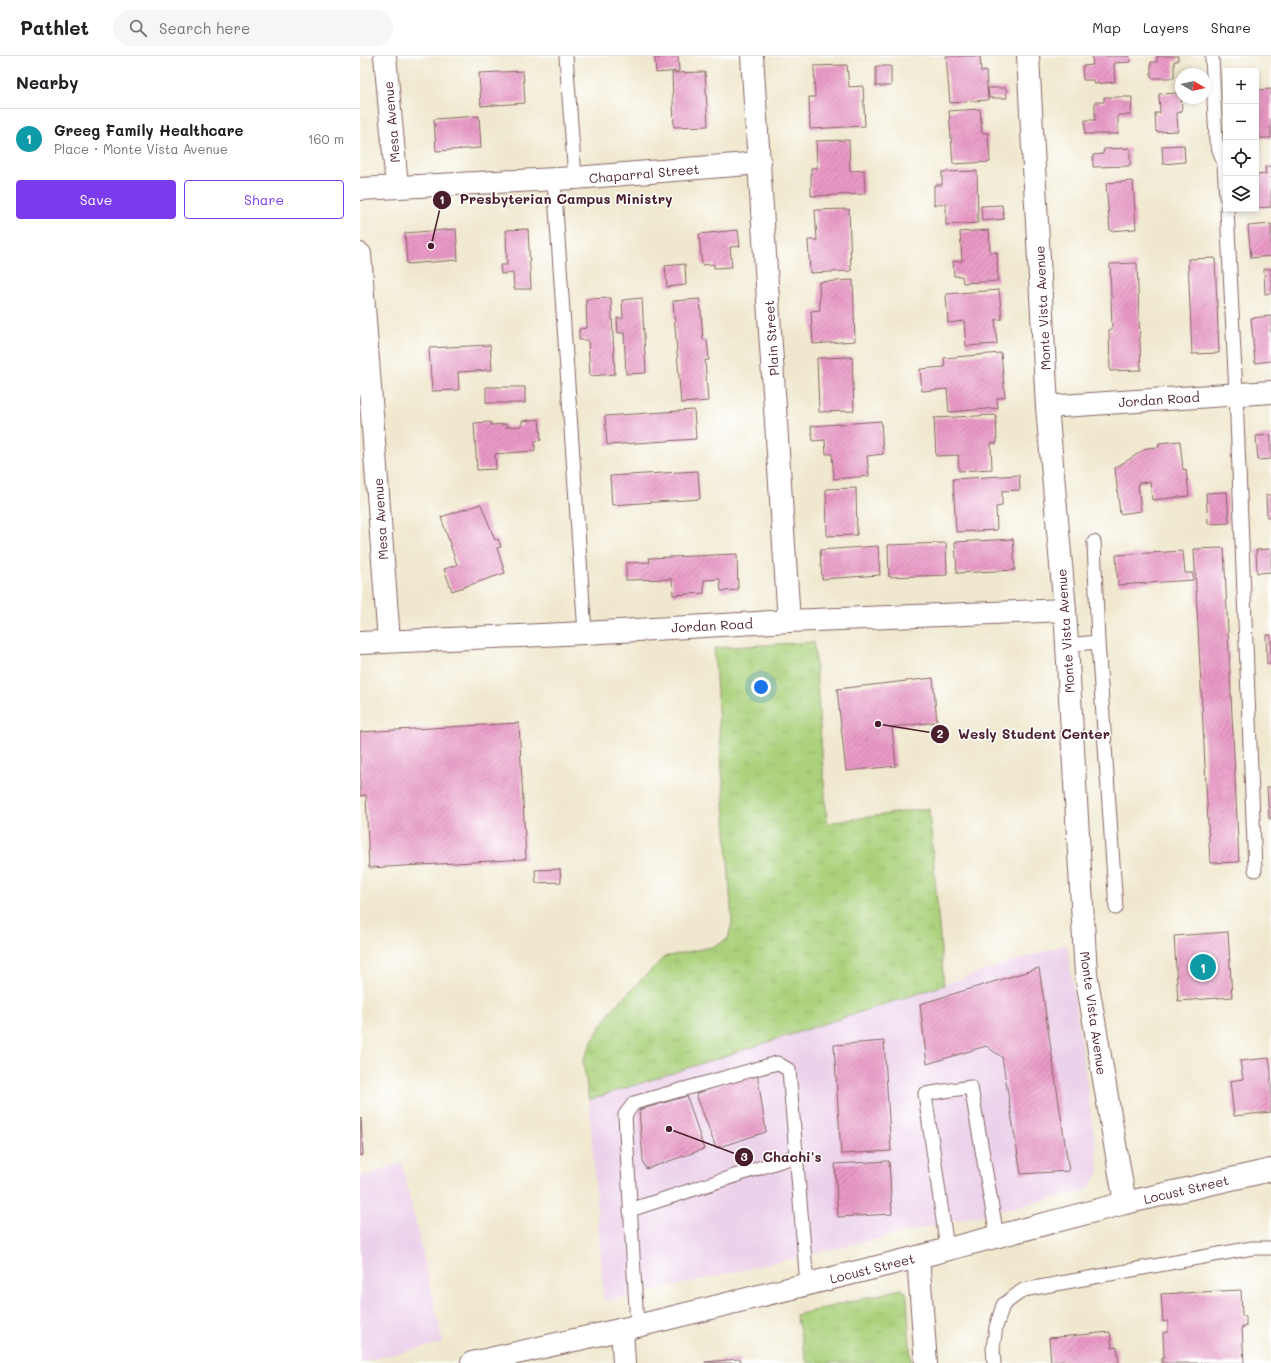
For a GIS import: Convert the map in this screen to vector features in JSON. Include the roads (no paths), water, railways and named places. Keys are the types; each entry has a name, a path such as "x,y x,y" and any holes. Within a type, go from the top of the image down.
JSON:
{"street":[{"name":"Mesa Avenue","path":"385,56 397,188"},
{"name":"Plain Street","path":"752,56 789,621"},
{"name":"Monte Vista Avenue","path":"1028,56 1048,406 1064,610 1086,974 1125,1203"},
{"name":"Chaparral Street","path":"360,190 564,179 760,163"},
{"name":"Mesa Avenue","path":"360,254 389,641"},
{"name":"Jordan Road","path":"1048,406 1271,392"},
{"name":"Jordan Road","path":"360,643 585,633 789,621 1064,610"},
{"name":"Locust Street","path":"472,1363 630,1327 918,1257 947,1248 1125,1203 1271,1170"},
{"path":"918,1257 926,1363"},
{"path":"624,1363 630,1327"}],"lane":[{"path":"566,56 564,179 585,633"},
{"path":"1212,56 1216,141 1224,164 1225,176"},
{"path":"1227,212 1255,870"},
{"path":"1094,542 1098,642 1116,908"},
{"path":"1066,645 1098,642"},
{"path":"630,1327 630,1210 625,1115 634,1103 777,1063 789,1070 807,1284"},
{"path":"947,1248 926,1094 971,1087 997,1236"},
{"path":"630,1210 796,1156"},
{"path":"994,1363 993,1348 996,1327 1003,1305 1023,1290 1252,1248 1271,1248"}],"place":[{"name":"Presbyterian Campus Ministry","path":"431,246"},
{"name":"Wesly Student Center","path":"878,724"},
{"name":"Greeg Family Healthcare","path":"1203,967"},
{"name":"Chachi's","path":"669,1129"}]}
